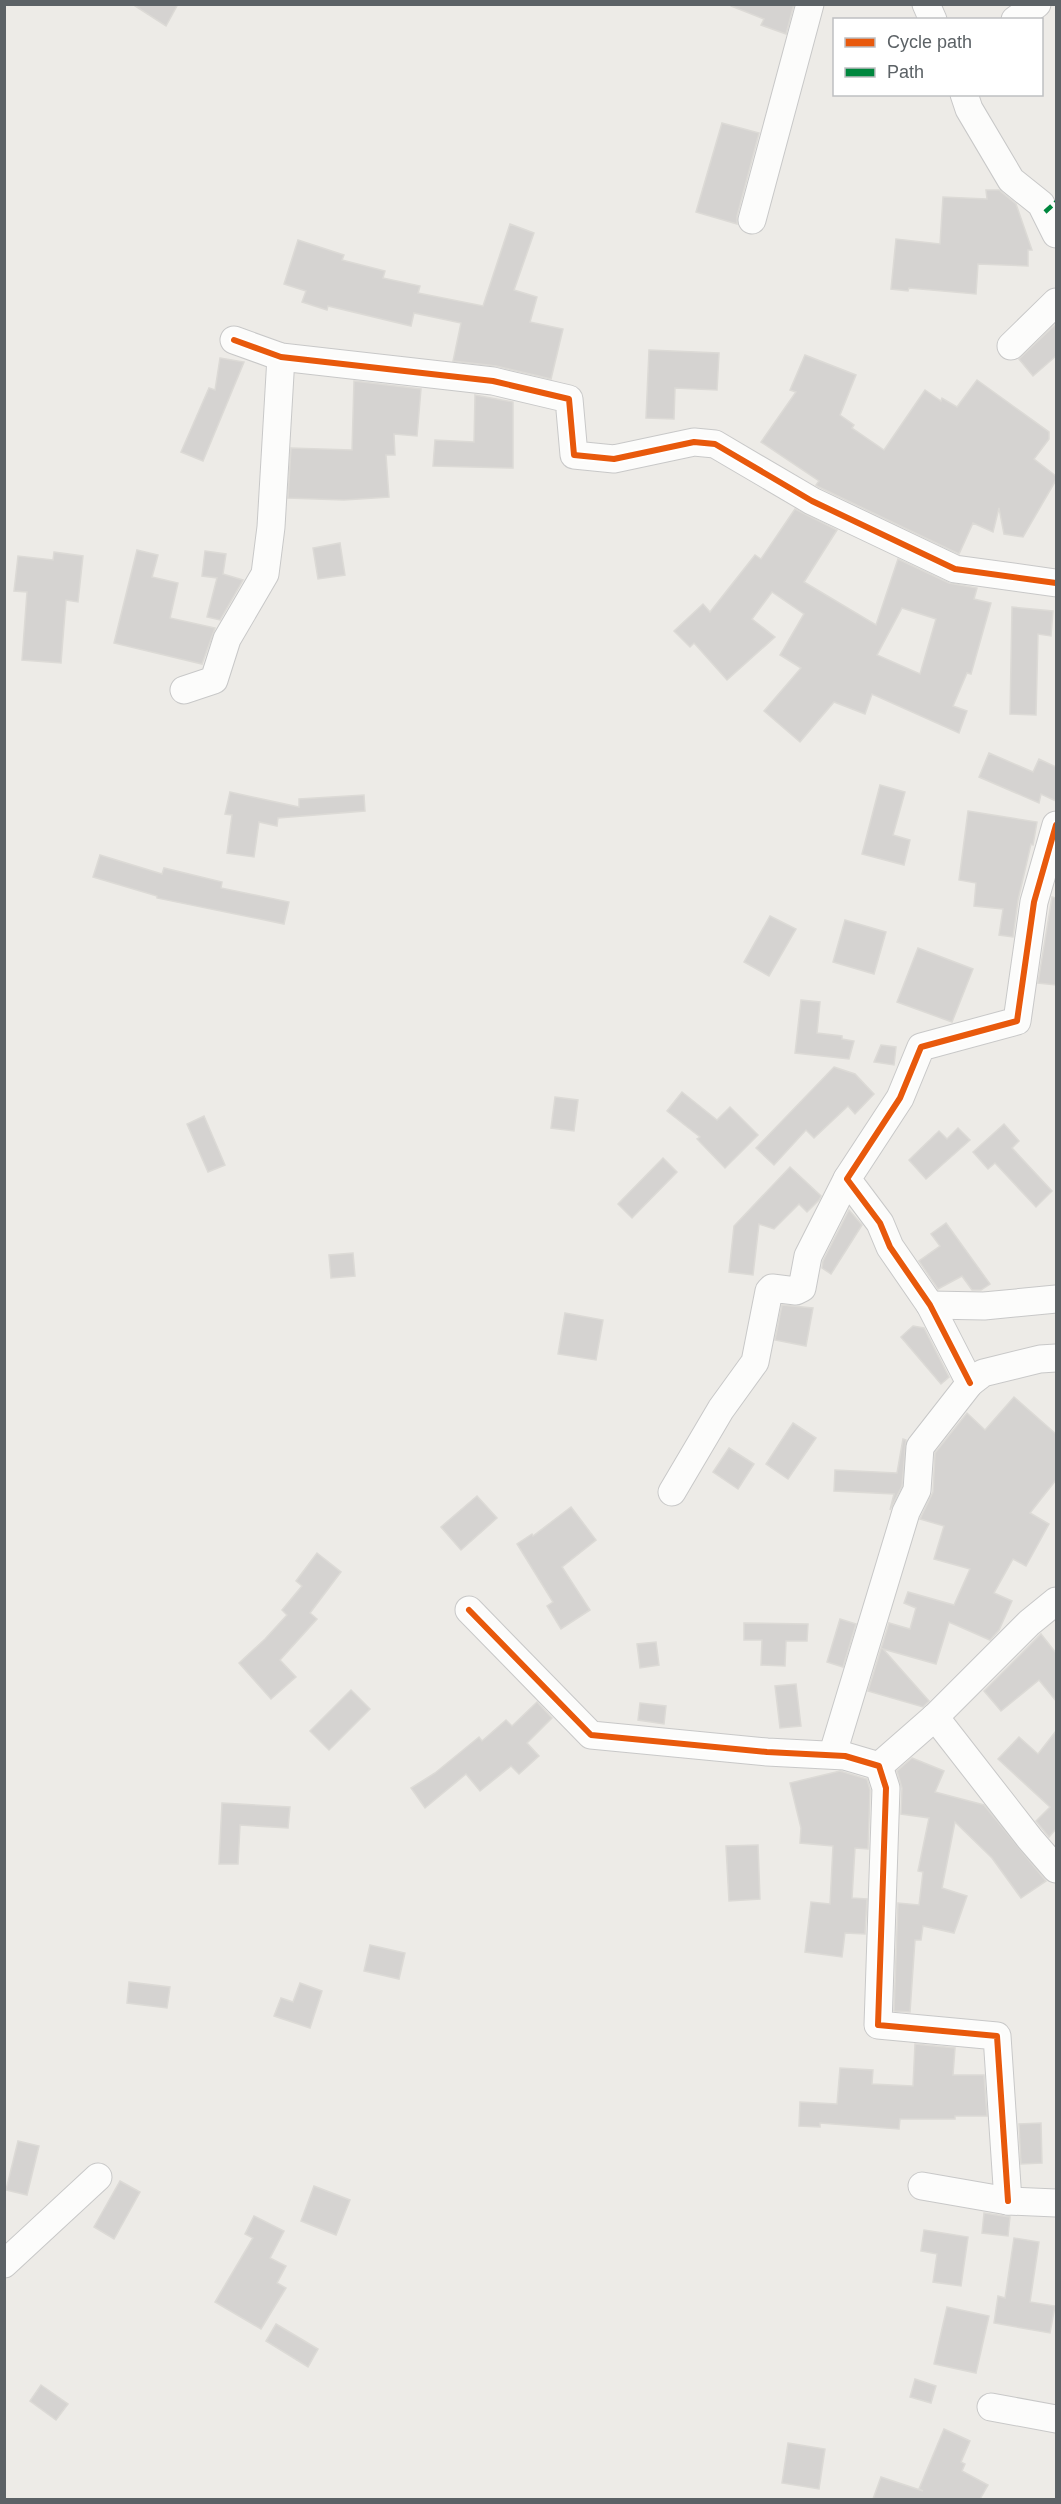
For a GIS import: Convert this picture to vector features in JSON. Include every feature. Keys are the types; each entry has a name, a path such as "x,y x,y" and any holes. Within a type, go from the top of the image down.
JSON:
{"street":[{"path":"752,220 810,4"},
{"path":"926,4 932,18"},
{"path":"1018,18 1037,4"},
{"path":"965,96 969,109 1011,180 1053,216"},
{"path":"1011,345 1056,302"},
{"path":"234,340 281,357 493,381 569,399 574,455 614,459 694,442 715,444 812,501 955,569 1056,583"},
{"path":"184,690 214,680 227,639 265,574 271,527 281,357"},
{"path":"672,1492 721,1409 755,1362 769,1291 772,1288 796,1291 802,1288 808,1256 847,1179 900,1098 921,1047 1017,1021 1034,902 1056,825"},
{"path":"847,1179 880,1223 890,1247 930,1305 970,1383"},
{"path":"930,1305 984,1306 1056,1299"},
{"path":"879,1766 833,1753 906,1512 917,1490 920,1447 970,1383 983,1373 1040,1359 1056,1358"},
{"path":"879,1766 935,1717 1029,1623 1056,1601"},
{"path":"469,1610 591,1735 767,1752 845,1756"},
{"path":"935,1717 1029,1839 1056,1869"},
{"path":"879,1766 886,1788 878,2025 997,2037 1008,2201"},
{"path":"4,2264 98,2177"},
{"path":"922,2186 1008,2201 1056,2203"},
{"path":"991,2407 1056,2419"}],"building":[{"path":"132,4 178,4 166,26"},
{"path":"731,4 794,4 786,34 761,25 764,19 731,6"},
{"path":"722,123 759,133 737,216 737,224 696,212"},
{"path":"986,190 999,190 1016,204 1032,250 1028,250 1028,266 978,264 976,294 909,288 908,291 891,289 896,239 940,244 943,197 987,199"},
{"path":"510,224 534,233 514,290 537,297 530,322 563,329 551,379 496,366 453,361 461,323 414,313 411,326 328,306 327,310 302,302 306,291 284,284 298,240 344,255 342,260 385,271 383,278 420,286 418,293 483,306"},
{"path":"1056,324 1056,356 1033,376 1019,359"},
{"path":"649,350 719,353 717,390 675,388 674,419 646,418"},
{"path":"805,355 856,375 840,415 854,425 852,428 884,450 925,390 941,401 942,398 957,407 977,380 1049,432 1049,439 1034,459 1056,476 1056,480 1023,537 1004,534 999,508 993,532 973,523 959,554 819,487 816,485 819,481 761,442 796,392 790,390"},
{"path":"220,358 244,362 203,461 181,452 209,388 215,390"},
{"path":"354,381 421,389 417,436 394,434 395,455 386,455 389,497 344,500 288,498 291,448 352,450"},
{"path":"475,395 513,402 513,468 433,466 435,440 474,442"},
{"path":"795,509 837,530 804,582 876,625 898,559 949,583 977,588 974,599 991,603 971,674 967,673 953,706 967,711 959,733 872,694 865,714 834,702 800,742 764,711 801,668 780,655 804,614 772,592 752,619 775,637 727,680 694,643 690,647 674,631 703,604 710,612 755,555 761,559","holes":["902,608 936,619 920,674 877,655"]},
{"path":"340,543 345,575 318,579 313,548"},
{"path":"137,550 158,555 152,577 178,583 170,618 215,628 202,664 114,643"},
{"path":"205,551 226,554 223,574 243,580 220,620 207,617 217,578 202,576"},
{"path":"54,552 83,556 78,602 66,600 61,663 22,660 27,592 14,591 18,556 53,560"},
{"path":"1012,607 1053,611 1051,636 1038,634 1036,715 1010,714"},
{"path":"989,753 1033,772 1039,759 1056,767 1056,801 1041,794 1039,803 979,777"},
{"path":"880,785 905,792 893,835 910,840 904,865 862,854"},
{"path":"230,792 299,807 299,799 364,795 365,811 278,818 277,826 259,822 254,857 227,853 232,815 225,814"},
{"path":"968,811 1037,822 1018,900 1013,937 999,935 1003,909 974,906 976,883 959,880"},
{"path":"100,855 162,874 164,868 222,882 221,888 289,902 284,924 157,898 157,896 93,877"},
{"path":"1052,897 1056,898 1056,985 1038,983"},
{"path":"770,916 796,929 769,976 744,962"},
{"path":"845,920 886,932 874,974 833,962"},
{"path":"918,948 973,969 952,1022 897,1002"},
{"path":"801,1000 820,1002 817,1033 842,1036 842,1039 854,1041 849,1059 795,1053"},
{"path":"881,1045 896,1047 894,1065 874,1062"},
{"path":"834,1067 855,1074 874,1094 855,1114 848,1106 814,1138 806,1130 774,1165 756,1148"},
{"path":"682,1092 717,1120 730,1107 758,1135 725,1168 697,1139 700,1137 667,1111"},
{"path":"555,1097 578,1100 574,1131 551,1128"},
{"path":"204,1116 225,1165 208,1172 187,1124"},
{"path":"1004,1124 1019,1141 1012,1148 1052,1191 1036,1207 995,1163 988,1169 973,1152"},
{"path":"958,1128 970,1140 926,1179 909,1160 939,1131 947,1139"},
{"path":"663,1158 677,1172 632,1218 618,1204"},
{"path":"790,1167 821,1196 819,1200 807,1212 799,1204 774,1229 759,1224 753,1275 729,1272 734,1226"},
{"path":"849,1210 862,1225 831,1274 822,1268 823,1261"},
{"path":"946,1223 990,1284 981,1290 972,1290 962,1276 938,1289 919,1261 940,1246 931,1234"},
{"path":"353,1253 355,1276 331,1278 329,1255"},
{"path":"782,1305 813,1308 806,1346 775,1340"},
{"path":"565,1313 603,1320 596,1360 558,1354"},
{"path":"913,1326 924,1328 949,1377 941,1384 901,1337"},
{"path":"1014,1397 1056,1434 1056,1480 1030,1513 1049,1524 1026,1566 1013,1559 994,1593 1012,1601 999,1630 990,1640 949,1622 936,1664 883,1649 929,1701 923,1707 868,1691 889,1623 910,1629 916,1608 904,1603 908,1592 954,1605 970,1569 934,1559 944,1526 920,1519 933,1492 935,1453 967,1413 985,1430"},
{"path":"793,1423 816,1438 788,1479 766,1464"},
{"path":"903,1439 906,1440 902,1486 890,1510 894,1494 834,1491 835,1470 897,1473"},
{"path":"729,1448 754,1464 738,1489 713,1472"},
{"path":"477,1496 497,1518 461,1550 441,1527"},
{"path":"571,1507 596,1540 562,1567 590,1610 561,1629 547,1606 553,1602 517,1544 532,1534 533,1536"},
{"path":"317,1553 341,1572 310,1613 317,1619 280,1660 296,1677 271,1699 239,1663 287,1615 282,1610 302,1586 296,1581"},
{"path":"840,1619 856,1624 843,1667 827,1662"},
{"path":"744,1623 808,1624 807,1641 786,1641 785,1666 761,1665 762,1640 744,1640"},
{"path":"1041,1634 1056,1653 1056,1701 1039,1680 1001,1711 984,1691"},
{"path":"656,1642 659,1665 640,1668 637,1644"},
{"path":"796,1684 801,1726 780,1728 775,1686"},
{"path":"351,1690 370,1709 329,1750 310,1731"},
{"path":"537,1702 552,1718 527,1743 539,1756 519,1774 511,1766 480,1791 466,1774 425,1808 411,1788 435,1773 479,1737 482,1741 506,1720 512,1726"},
{"path":"640,1703 666,1706 664,1724 638,1720"},
{"path":"1056,1731 1056,1829 1049,1837 1036,1821 1050,1807 998,1759 1019,1737 1038,1754"},
{"path":"912,1758 944,1771 935,1792 984,1805 1046,1881 1021,1898 992,1858 955,1822 942,1888 967,1896 954,1933 923,1926 921,1940 915,1940 910,2012 894,2011 898,1903 919,1905 923,1872 918,1871 929,1818 901,1814 902,1788 897,1771"},
{"path":"840,1771 867,1779 870,1790 868,1849 855,1848 852,1898 867,1899 865,1934 845,1933 842,1957 805,1952 811,1902 830,1904 833,1846 800,1843 801,1828 790,1783"},
{"path":"222,1803 290,1807 288,1828 240,1825 238,1864 219,1864"},
{"path":"758,1845 760,1899 729,1901 726,1846"},
{"path":"370,1945 405,1953 399,1979 364,1971"},
{"path":"129,1982 170,1987 167,2008 127,2003"},
{"path":"300,1983 322,1991 310,2028 274,2016 281,1998 293,2002"},
{"path":"915,2044 955,2048 953,2075 984,2075 987,2116 955,2116 955,2119 900,2119 899,2129 820,2123 820,2127 799,2126 800,2102 837,2104 840,2068 873,2070 872,2084 913,2086"},
{"path":"1041,2123 1042,2163 1021,2164 1019,2124"},
{"path":"18,2141 39,2146 27,2195 6,2190"},
{"path":"120,2181 140,2192 114,2239 94,2227"},
{"path":"314,2186 350,2200 336,2235 301,2221"},
{"path":"984,2213 1010,2217 1008,2236 982,2233"},
{"path":"254,2216 284,2231 270,2258 286,2266 277,2283 286,2288 261,2329 215,2302 253,2238 245,2234"},
{"path":"924,2230 968,2237 961,2286 933,2282 937,2254 921,2251"},
{"path":"1014,2238 1039,2242 1030,2302 1055,2306 1050,2333 994,2323 998,2296 1005,2298"},
{"path":"947,2307 989,2316 976,2373 934,2364"},
{"path":"276,2324 318,2349 308,2367 266,2341"},
{"path":"915,2379 936,2386 931,2403 910,2397"},
{"path":"41,2385 68,2404 56,2420 30,2401"},
{"path":"944,2429 970,2441 961,2462 965,2464 962,2471 988,2485 980,2499 873,2499 881,2477 923,2491 919,2489"},
{"path":"788,2443 825,2449 819,2489 782,2483"}],"marked path":[{"path":"1045,212 1056,202"}],"cycle path":[{"path":"234,340 281,357 493,381 569,399 574,455 614,459 694,442 715,444 812,501 955,569 1056,583"},
{"path":"970,1383 930,1305 890,1247 880,1223 847,1179 900,1098 921,1047 1017,1021 1034,902 1056,825"},
{"path":"469,1610 591,1735 767,1752 845,1756 879,1766 886,1788 878,2025 997,2036 1008,2201"}]}
